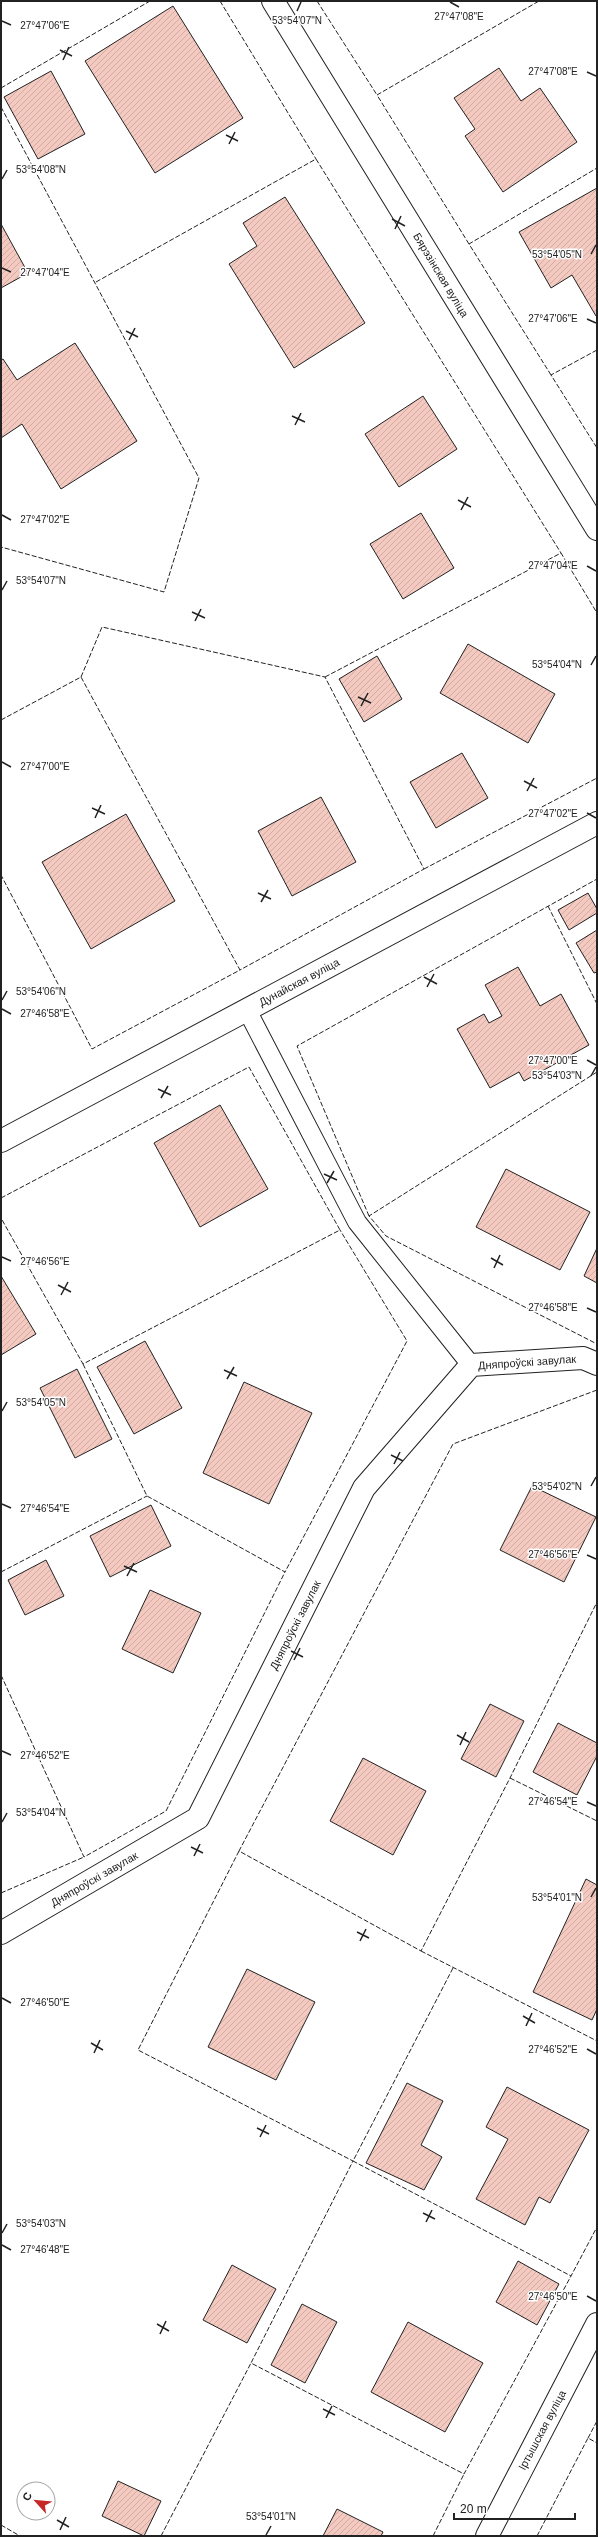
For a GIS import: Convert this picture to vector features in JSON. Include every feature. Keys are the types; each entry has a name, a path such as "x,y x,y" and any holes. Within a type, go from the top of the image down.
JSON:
{"street":[{"name":"Бярэзінская вуліца","path":"273,1 597,529"},
{"name":"Дунайская вуліца","path":"1,1141 597,823"},
{"name":"Дняпроўскі завулак","path":"1,1933 198,1818 364,1488 471,1365 583,1358 597,1364"},
{"name":"Іртышская вуліца","path":"487,2536 597,2324"}],"lane":[{"path":"247,1010 357,1222 471,1365"}],"building":[{"path":"173,6 243,118 155,173 85,61"},
{"path":"499,68 521,101 540,88 577,142 503,192 465,136 475,129 454,98"},
{"path":"51,71 85,134 38,159 4,97"},
{"path":"597,188 596,316 572,275 551,288 519,232"},
{"path":"285,197 365,323 294,368 229,264 257,246 243,223"},
{"path":"1,224 28,273 1,288"},
{"path":"75,343 137,441 61,489 22,424 1,438 1,360 3,359 17,380"},
{"path":"423,396 457,449 399,487 365,434"},
{"path":"421,513 454,568 403,599 370,544"},
{"path":"468,644 555,694 528,743 440,693"},
{"path":"377,656 402,699 364,722 339,679"},
{"path":"462,753 488,798 436,828 410,782"},
{"path":"321,797 356,862 292,896 258,831"},
{"path":"126,814 175,901 91,949 42,862"},
{"path":"588,893 597,909 597,913 569,930 558,910"},
{"path":"597,930 597,972 594,973 576,943"},
{"path":"518,967 540,1006 561,994 589,1045 524,1081 519,1072 490,1088 457,1029 484,1014 489,1023 502,1016 485,985"},
{"path":"220,1105 268,1189 200,1227 154,1143"},
{"path":"506,1169 590,1212 560,1270 476,1227"},
{"path":"597,1248 597,1283 584,1276"},
{"path":"1,1276 36,1334 1,1355"},
{"path":"145,1341 182,1408 134,1434 97,1367"},
{"path":"77,1369 112,1439 75,1458 40,1388"},
{"path":"244,1382 312,1413 269,1504 203,1473"},
{"path":"532,1486 596,1517 564,1582 500,1550"},
{"path":"151,1505 171,1546 110,1577 90,1536"},
{"path":"46,1560 64,1596 25,1615 8,1580"},
{"path":"150,1590 201,1613 173,1673 122,1649"},
{"path":"490,1704 524,1721 496,1777 461,1759"},
{"path":"558,1723 597,1743 597,1756 577,1795 533,1772"},
{"path":"363,1758 426,1791 393,1855 330,1821"},
{"path":"586,1879 597,1885 597,2009 592,2020 533,1992"},
{"path":"247,1969 315,2002 276,2080 208,2047"},
{"path":"407,2083 443,2101 421,2145 442,2157 424,2190 366,2163"},
{"path":"507,2087 589,2130 550,2203 539,2197 525,2225 476,2199 508,2139 486,2127"},
{"path":"518,2261 559,2284 537,2325 496,2302"},
{"path":"232,2265 276,2289 247,2343 203,2320"},
{"path":"302,2304 337,2322 305,2383 271,2365"},
{"path":"408,2322 483,2363 445,2432 371,2392"},
{"path":"118,2481 161,2501 144,2536 102,2516"},
{"path":"337,2509 383,2532 381,2536 323,2536"}],"fence":[{"path":"1,88 150,1"},
{"path":"220,1 316,159"},
{"path":"317,1 377,95"},
{"path":"469,244 377,95 539,1"},
{"path":"1,107 199,478 164,592 1,547"},
{"path":"96,282 316,159 561,553"},
{"path":"551,375 469,244 597,168"},
{"path":"597,350 551,375 597,448"},
{"path":"325,677 561,553 597,613"},
{"path":"81,677 102,627 325,677 424,869 240,970"},
{"path":"1,720 81,677 240,970 92,1049 1,875"},
{"path":"424,869 597,778"},
{"path":"369,1216 297,1046 597,879"},
{"path":"548,906 597,1004"},
{"path":"1,1198 249,1067 340,1230 83,1364 1,1218"},
{"path":"597,1072 369,1216 386,1236 597,1344"},
{"path":"83,1364 147,1496 285,1572 407,1341 340,1230"},
{"path":"597,1390 453,1444 239,1851 421,1951 510,1778 597,1602"},
{"path":"1,1572 147,1496"},
{"path":"1,1675 84,1857 166,1811 285,1572"},
{"path":"510,1778 597,1821"},
{"path":"239,1851 138,2050 353,2161 251,2363 464,2474 571,2276"},
{"path":"1,1893 84,1857"},
{"path":"421,1951 597,2041"},
{"path":"453,1968 353,2161 571,2276 597,2227"},
{"path":"161,2536 251,2363"},
{"path":"588,2438 597,2421"},
{"path":"537,2536 588,2438 597,2443"},
{"path":"433,2536 464,2474"},
{"path":"1,2525 20,2536"}]}
